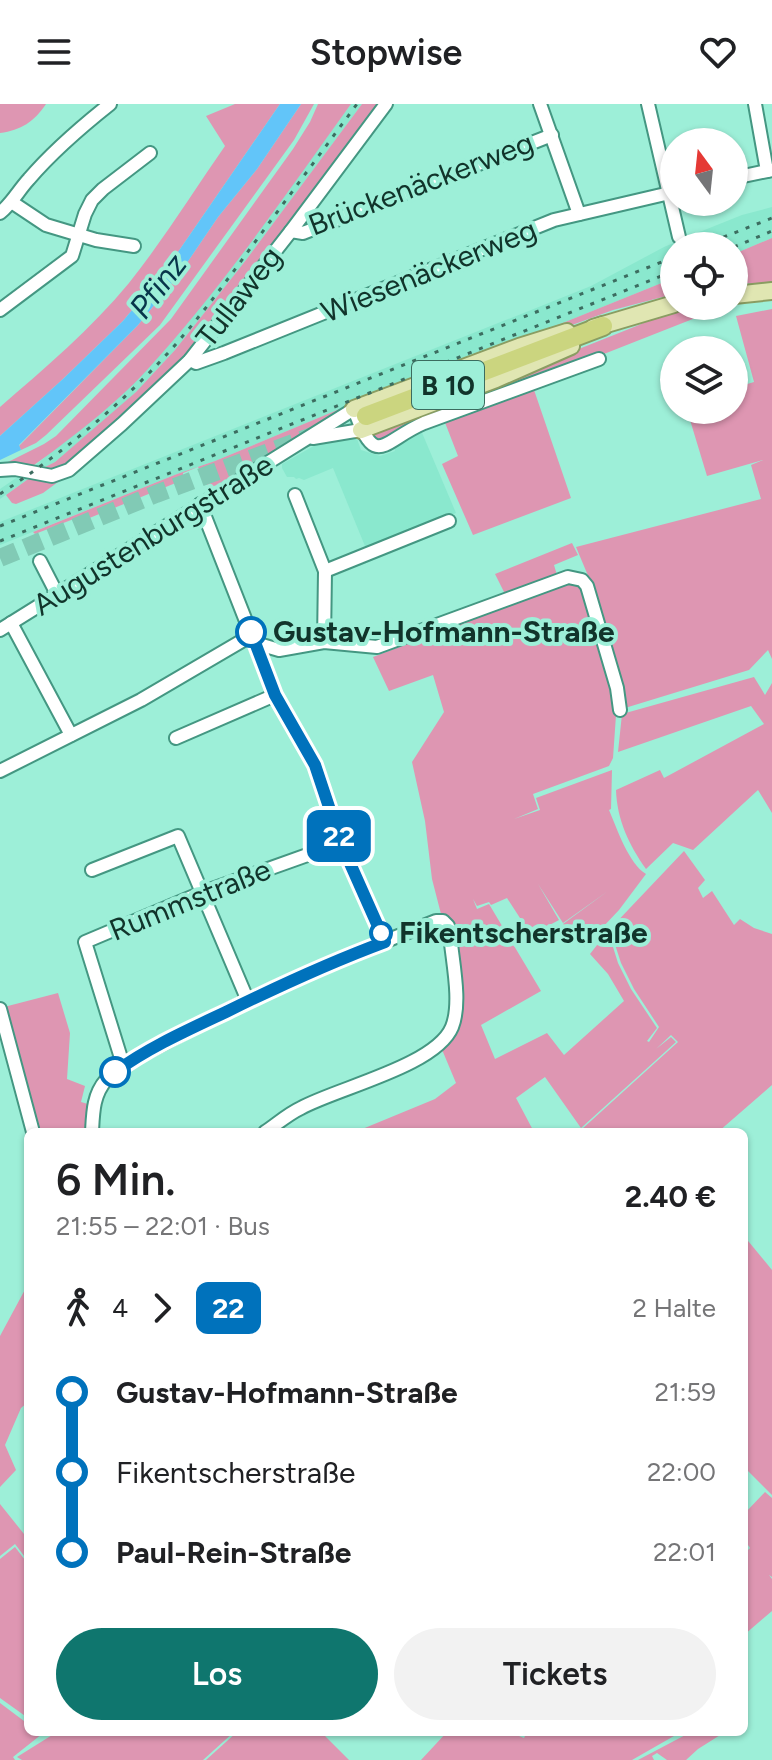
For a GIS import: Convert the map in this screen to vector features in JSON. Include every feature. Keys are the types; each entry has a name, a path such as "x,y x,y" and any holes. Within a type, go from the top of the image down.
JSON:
{"highway":[{"name":"B 10","path":"360,418 603,326"}],"main road":[{"path":"748,294 772,291"},
{"name":"B 10","path":"603,326 660,308"}],"street":[{"path":"0,213 13,203 26,181 60,146 110,104"},
{"name":"Tullaweg","path":"0,470 15,469 52,476 69,470 190,360 386,104"},
{"path":"540,104 579,214"},
{"path":"648,104 660,150"},
{"path":"748,175 769,170 755,104"},
{"name":"Brückenäckerweg","path":"291,231 303,233 552,135"},
{"path":"0,310 72,256 92,200 150,153"},
{"name":"Wiesenäckerweg","path":"190,360 196,363 224,353 535,228 579,214 660,196"},
{"path":"13,203 46,225 96,240 134,246"},
{"path":"360,418 366,439 372,445 389,444 411,428 599,359"},
{"name":"Augustenburgstraße","path":"5,626 305,440 360,418"},
{"name":"Augustenburgstraße","path":"305,440 360,418"},
{"path":"295,495 325,571 324,642"},
{"path":"200,504 275,695 312,758 341,843 385,942"},
{"path":"325,571 449,521"},
{"path":"40,561 57,594"},
{"path":"252,635 262,645 279,650 324,642 377,647 568,577 582,580 587,586 617,688 620,710"},
{"path":"5,626 71,735"},
{"path":"0,771 141,700 252,635"},
{"path":"176,738 275,695"},
{"path":"92,870 178,836 248,1001"},
{"name":"Rummstraße","path":"125,1065 85,942 201,893 341,843"},
{"path":"92,1128 96,1096 107,1078 125,1065 185,1032 337,960 443,921 450,934 456,1010 451,1029 444,1039 422,1056 301,1107 271,1128"},
{"path":"0,1009 3,1032 32,1128"}],"shaded area":[{"path":"0,104 46,104 26,124 0,133"},
{"path":"235,104 280,104 167,268 123,321 0,436 0,407 99,316 154,250 225,146 206,116"},
{"path":"301,104 314,104 294,140 160,325 46,435 21,450 19,446 138,325 257,169"},
{"path":"318,104 351,104 253,240 175,339 121,396 45,457 30,468 6,463 56,436 171,319 293,149"},
{"path":"351,104 362,104 175,350 107,418 55,462 0,499 0,489 38,463 122,394 218,285"},
{"path":"362,104 380,104 195,348 89,450 58,470 42,470 136,392 175,350"},
{"path":"772,207 772,238 748,248 748,232 698,232 740,216 748,216 748,213"},
{"path":"772,238 772,284 748,283 748,248"},
{"path":"660,249 660,284 0,545 0,522 591,286"},
{"path":"660,284 660,298 613,310 352,406 215,489 209,489 198,467 183,473 183,480 87,519 84,515 35,534 33,532 354,403"},
{"path":"772,309 772,659 768,650 749,670 625,708 589,578 576,547 761,499 751,465 763,460 707,476 691,424 748,424 748,384 754,382 748,360 748,336 741,336 737,320 748,320 748,314"},
{"path":"660,315 660,320 690,320 380,442 372,437 371,432"},
{"path":"533,387 571,498 473,535 442,464 458,456 444,420"},
{"path":"420,428 456,513 367,551 333,468 304,480 287,477 282,468 282,464 326,439 356,436 361,450 380,456 395,451 393,445"},
{"path":"31,477 58,482 43,493 12,503 6,495"},
{"path":"572,543 578,555 554,565 557,575 505,594 495,574"},
{"path":"572,582 583,584 617,701 613,758 609,766 533,794 538,809 514,819 540,810 536,798 612,770 609,810 629,854 646,874 619,910 584,947 563,924 608,891 563,923 538,884 559,920 531,935 507,898 491,905 489,902 477,906 473,899 477,909 489,904 541,991 481,1025 495,1059 547,1033 564,1055 624,1001 608,974 590,954 608,931 618,963 631,989 657,1028 649,1042 659,1027 621,963 610,929 684,851 705,880 698,888 703,898 712,891 734,925 740,919 772,934 772,1085 723,1128 583,1128 678,1042 671,1035 656,1049 671,1037 676,1042 581,1128 545,1077 516,1098 532,1128 365,1128 435,1099 456,1083 443,1052 435,1042 447,1021 452,1000 441,914 412,762 444,712 433,675 389,691 373,657"},
{"path":"754,677 765,695 772,683 772,813 758,790 693,850 673,843 646,869 625,832 616,790 660,770 664,778 764,724 751,706 618,752 622,714"},
{"path":"58,993 70,1033 67,1079 85,1086 81,1102 88,1104 85,1128 37,1128 4,1007"},
{"path":"748,1241 772,1270 772,1495 748,1471"},
{"path":"24,1291 24,1405 5,1445 16,1470 0,1487 0,1336"},
{"path":"765,1492 772,1498 772,1577 769,1575 772,1579 772,1611 748,1632 750,1548 748,1510"},
{"path":"0,1504 24,1534 24,1556 15,1544 0,1556"},
{"path":"15,1547 24,1559 24,1715 0,1698 0,1559"},
{"path":"0,1703 24,1721 24,1736 39,1736 13,1757 15,1760 0,1760"},
{"path":"51,1736 230,1736 203,1760 22,1760 17,1757"},
{"path":"233,1736 325,1736 349,1760 206,1760"},
{"path":"443,1736 674,1736 632,1760 421,1760"},
{"path":"683,1736 719,1736 686,1760 667,1760 657,1753 652,1756 654,1760 638,1760"}],"water":[{"name":"Pfinz","path":"280,104 301,104 180,273 138,325 19,445 21,450 0,460 0,436 123,321 167,268"}],"tunnel":[{"path":"0,558 156,494 366,416"}],"railway":[{"path":"0,494 98,420 166,355 218,292 357,104"},
{"path":"736,232 772,218"},
{"path":"748,241 772,231"},
{"path":"0,526 660,263"},
{"path":"0,541 660,277"}],"bus line":[{"name":"22","path":"115,1072 185,1032 337,960 385,942 341,843 312,758 275,695 251,632"}],"place":[{"name":"Gustav-Hofmann-Straße","path":"251,632"},
{"name":"Fikentscherstraße","path":"381,933"}]}
